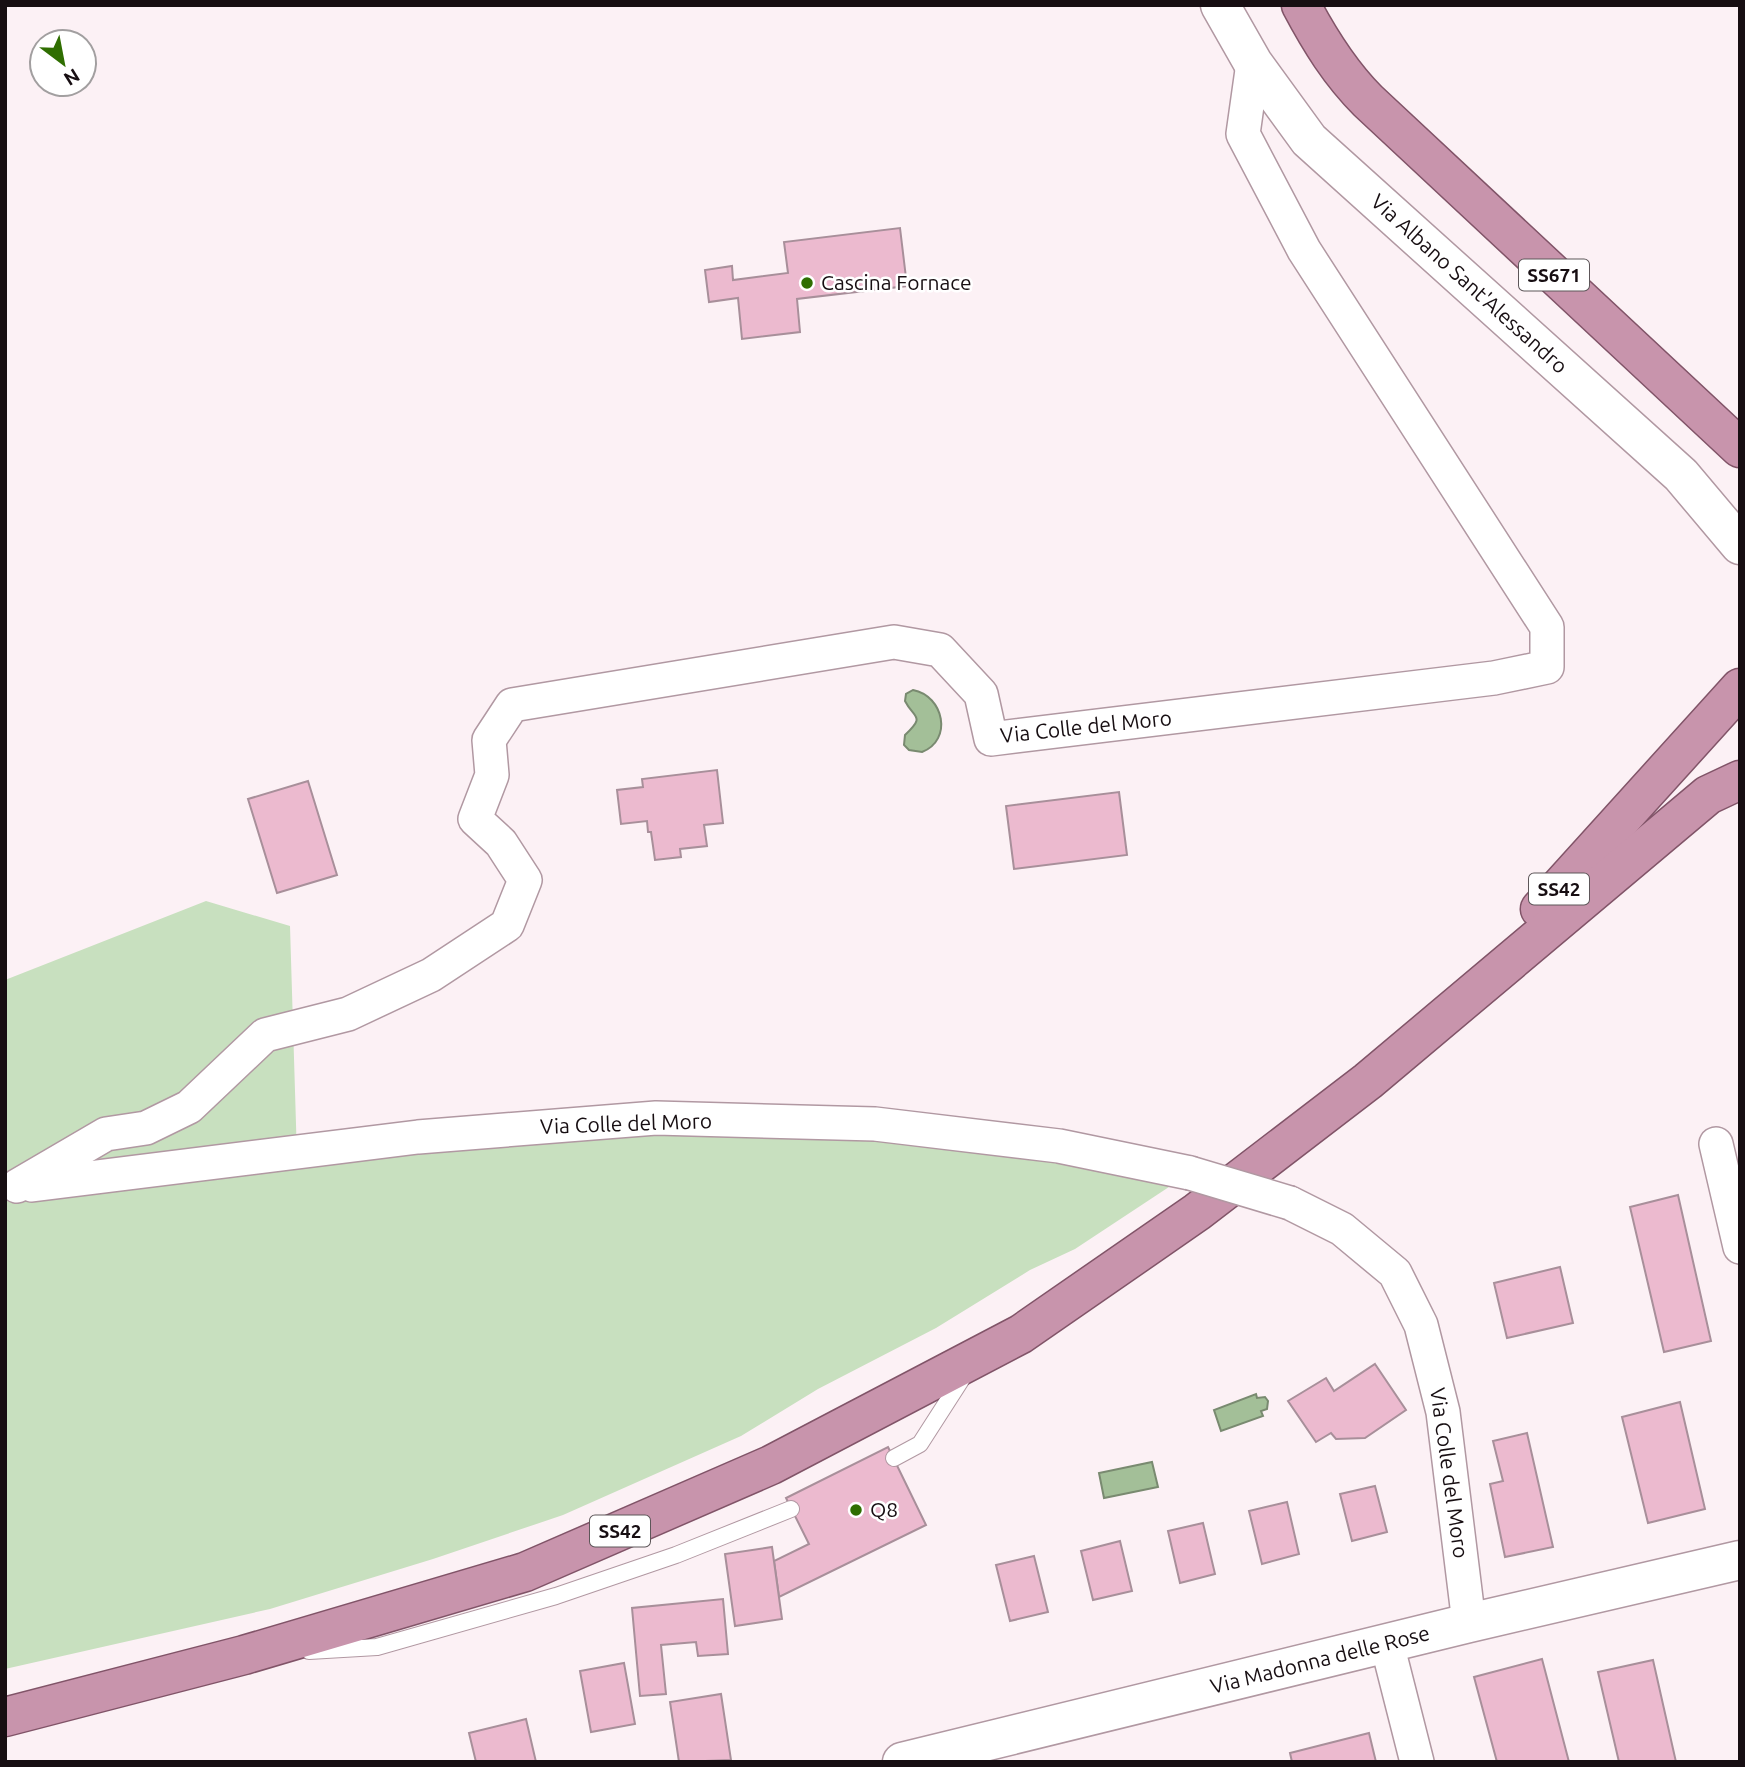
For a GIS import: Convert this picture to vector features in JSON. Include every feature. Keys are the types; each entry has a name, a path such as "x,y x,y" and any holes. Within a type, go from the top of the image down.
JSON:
{"highway":[{"name":"SS671","path":"1301,5 1327,51 1348,80 1740,448"},
{"name":"SS42","path":"5,1717 244,1655 525,1572 771,1465 1021,1334 1197,1212 1368,1081 1485,968 1740,688"},
{"path":"1368,1081 1708,795 1740,780"}],"street":[{"name":"Via Albano Sant'Alessandro","path":"1220,5 1253,63 1309,140 1681,475 1740,545"},
{"name":"Via Colle del Moro","path":"11,1187 106,1134 146,1128 189,1107 265,1035 348,1014 432,975 507,925 525,880 501,843 475,818 492,775 489,740 512,705 894,642 940,650 981,694 991,739 1494,678 1547,667 1547,627 1304,250 1243,134 1253,63"},
{"name":"Via Colle del Moro","path":"11,1187 418,1137 656,1118 875,1124 1059,1146 1190,1173 1290,1203 1342,1229 1395,1273 1421,1325 1444,1412 1469,1622"},
{"path":"1716,1144 1740,1247"},
{"name":"Via Madonna delle Rose","path":"902,1762 974,1754 1469,1622 1740,1560"},
{"path":"1387,1644 1417,1762"}],"lane":[{"path":"894,1458 920,1444 976,1357"},
{"path":"244,1655 377,1647 556,1595 676,1555 792,1509"}],"shaded area":[{"path":"913,690 932,701 941,719 938,738 922,752 909,750 904,745 905,735 917,720 905,701 906,694"},
{"path":"206,901 290,926 297,1157 498,1133 814,1129 1002,1150 1175,1183 1075,1249 1030,1270 936,1328 818,1389 741,1436 563,1515 433,1559 270,1609 5,1669 5,980"},
{"path":"1256,1394 1257,1398 1265,1397 1268,1401 1267,1409 1261,1411 1263,1416 1221,1431 1214,1410"},
{"path":"1152,1462 1158,1487 1104,1498 1099,1473"}],"building":[{"name":"Cascina Fornace","path":"900,228 907,286 797,299 800,332 742,339 738,298 709,302 705,270 732,266 733,280 788,273 784,242"},
{"path":"717,770 723,823 704,825 707,846 680,849 681,857 655,860 647,821 621,824 617,790 643,787 642,779"},
{"path":"308,781 337,875 277,893 248,799"},
{"path":"1119,792 1127,855 1014,869 1006,806"},
{"path":"1678,1195 1711,1341 1664,1352 1630,1207"},
{"path":"1560,1267 1573,1323 1507,1338 1494,1283"},
{"path":"1375,1364 1406,1410 1365,1438 1336,1439 1331,1433 1316,1442 1288,1401 1326,1378 1334,1391"},
{"path":"1680,1402 1705,1509 1648,1523 1622,1417"},
{"path":"1527,1433 1553,1547 1505,1557 1490,1484 1503,1481 1493,1441"},
{"path":"888,1447 926,1525 779,1597 774,1561 809,1544 786,1498"},
{"path":"1375,1486 1387,1532 1352,1541 1340,1494"},
{"path":"1287,1502 1299,1554 1262,1564 1249,1511"},
{"path":"1203,1523 1215,1574 1180,1583 1168,1531"},
{"path":"1120,1541 1132,1591 1093,1600 1081,1551"},
{"path":"772,1547 782,1619 735,1626 725,1554"},
{"path":"1034,1556 1048,1612 1010,1621 996,1565"},
{"path":"723,1599 728,1654 698,1656 696,1642 661,1645 666,1694 640,1696 632,1608"},
{"path":"1542,1659 1569,1762 1497,1762 1474,1677"},
{"path":"1653,1660 1676,1762 1619,1762 1598,1672"},
{"path":"624,1663 635,1724 591,1732 580,1671"},
{"path":"721,1694 731,1760 679,1762 670,1702"},
{"path":"526,1719 536,1762 476,1762 469,1733"},
{"path":"1369,1733 1376,1762 1292,1762 1290,1753"}],"place":[{"name":"Cascina Fornace","path":"807,283"},
{"name":"Q8","path":"856,1510"}]}
